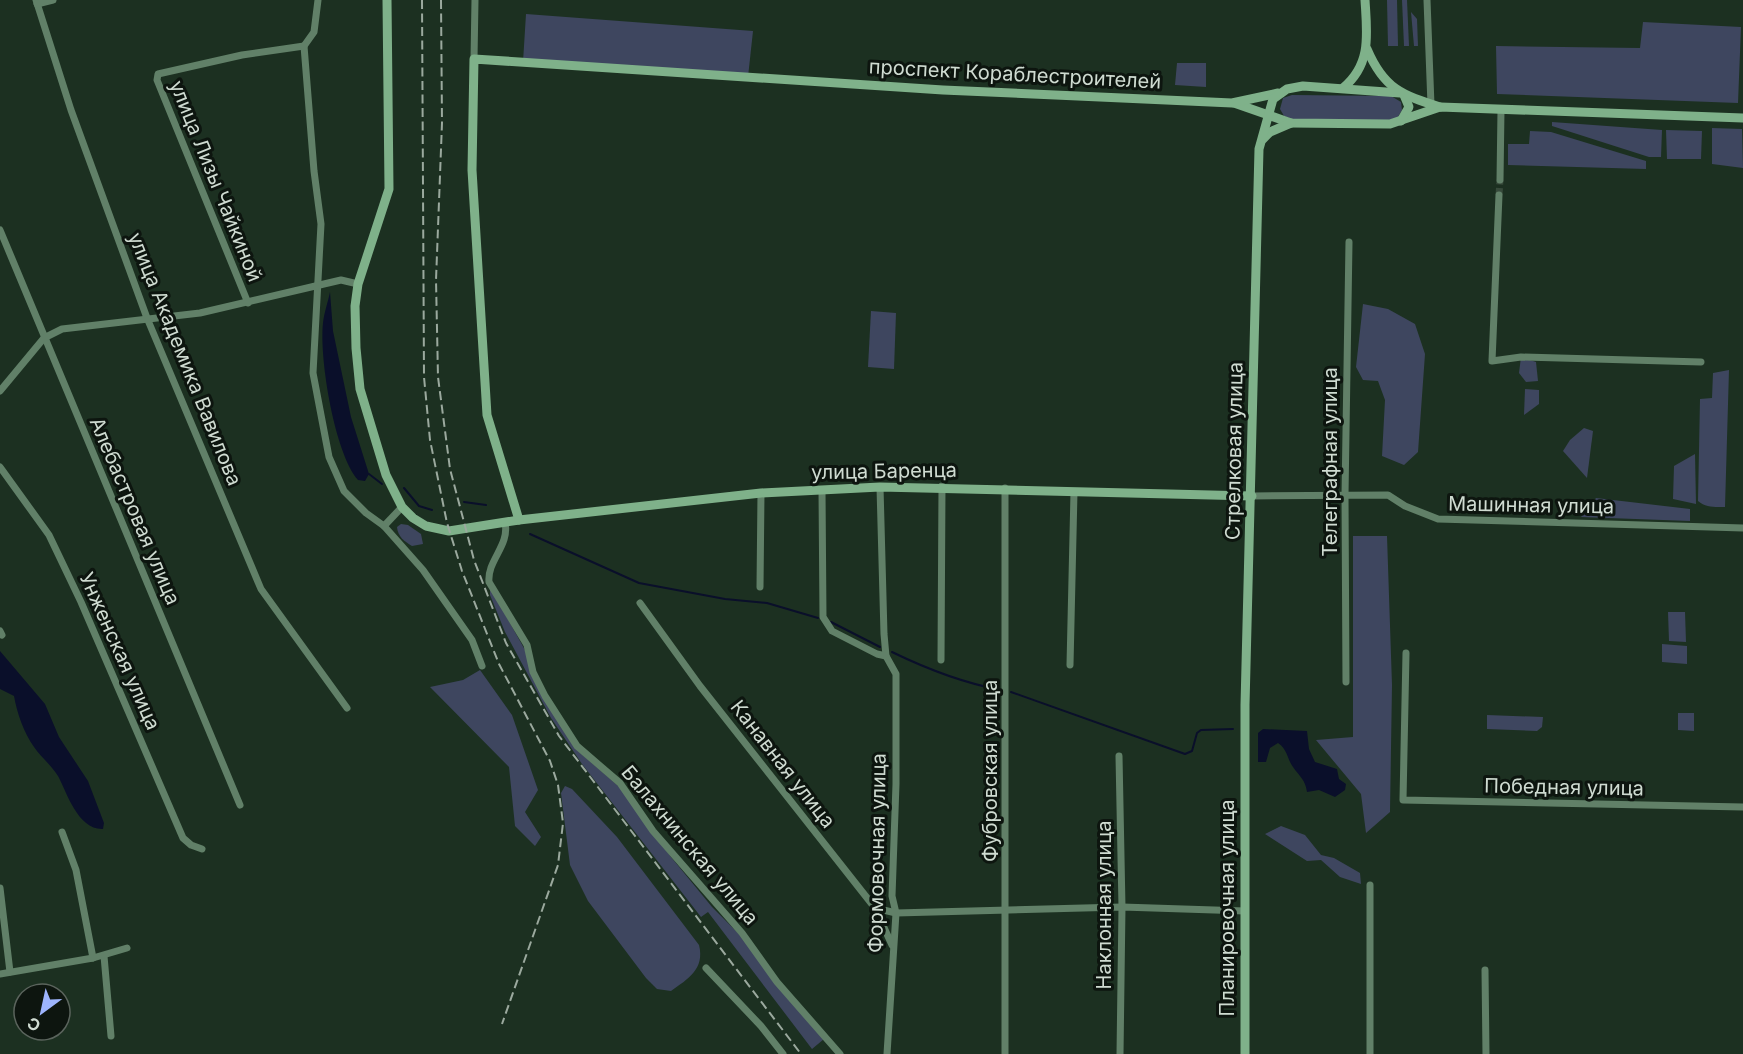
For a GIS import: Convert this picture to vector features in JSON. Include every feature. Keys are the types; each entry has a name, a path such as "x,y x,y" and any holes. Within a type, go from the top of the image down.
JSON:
{"street":[{"path":"37,2 53,0"},
{"path":"318,0 314,33 304,46 314,171 321,224 313,373 329,457 344,491 366,513 384,526 423,570 472,640 482,666"},
{"path":"384,526 402,507 386,475 360,389 355,327 358,284 389,189 387,0"},
{"path":"475,0 472,170 483,376 489,426 519,519"},
{"path":"1343,88 1361,68 1367,49 1365,0"},
{"path":"1427,0 1436,106"},
{"name":"улица Академика Вавилова","path":"37,2 71,111 147,318 261,589 347,708"},
{"name":"улица Лизы Чайкиной","path":"248,303 157,80 159,74 189,66 304,46"},
{"path":"1367,49 1384,78 1402,94 1436,106 1743,118"},
{"name":"проспект Кораблестроителей","path":"474,59 943,90 1232,103 1302,86 1402,94"},
{"name":"Стрелковая улица","path":"1245,762 1257,162 1268,114 1278,93"},
{"path":"1401,121 1408,107 1402,94"},
{"path":"1232,103 1291,123 1390,124 1436,106"},
{"path":"1500,180 1501,110"},
{"path":"1261,141 1270,132 1291,123"},
{"path":"1499,195 1492,361 1543,358 1701,362"},
{"name":"Алебастровая улица","path":"0,230 240,805"},
{"name":"Телеграфная улица","path":"1346,682 1345,495 1349,242"},
{"path":"0,391 44,338 62,329 200,313 341,280 358,284"},
{"name":"Унженская улица","path":"0,467 49,535 84,607 183,838 191,845 202,849"},
{"path":"942,486 942,660"},
{"name":"улица Баренца","path":"402,507 413,518 438,530 457,530 519,519 761,493 822,489 942,486 1252,496"},
{"name":"Формовочная улица","path":"880,487 885,656 896,674 896,784 892,896 896,913 887,1054"},
{"name":"Фубровская улица","path":"1005,488 1005,1054"},
{"path":"822,489 823,617 832,631 885,656"},
{"path":"1070,665 1074,492"},
{"path":"760,587 761,493"},
{"name":"Машинная улица","path":"1252,496 1388,495 1405,506 1438,519 1572,521 1743,528"},
{"name":"Балахнинская улица","path":"505,522 506,540 488,574 489,582 526,645 533,672 551,706 577,746 620,783 653,831 742,933 777,982 840,1054"},
{"name":"Канавная улица","path":"640,603 700,686 875,908 894,950"},
{"name":"Победная улица","path":"1406,653 1403,800 1743,807"},
{"name":"Наклонная улица","path":"1119,756 1122,907 1120,1054"},
{"name":"Планировочная улица","path":"1245,762 1245,1054"},
{"path":"62,832 76,870 93,958"},
{"path":"1370,885 1370,1054"},
{"path":"0,888 10,972"},
{"path":"875,908 887,913 1122,907 1245,911"},
{"path":"0,974 104,956 127,948"},
{"path":"104,956 111,1036"},
{"path":"705,968 761,1026 783,1054"},
{"path":"1485,970 1486,1054"},
{"path":"882,1054 887,1043"}],"shaded area":[{"path":"1387,0 1397,0 1398,46 1388,46"},
{"path":"1402,0 1407,0 1409,46 1404,46"},
{"path":"1411,12 1417,19 1418,46 1414,46"},
{"path":"526,14 753,31 748,77 523,62"},
{"path":"1643,22 1741,27 1738,103 1497,94 1496,46 1640,48"},
{"path":"1177,63 1206,63 1206,87 1175,85"},
{"path":"1292,95 1391,96 1401,102 1402,110 1398,117 1390,121 1292,119 1284,116 1280,109 1283,98"},
{"path":"1552,122 1662,130 1661,157 1649,157 1552,126"},
{"path":"1712,128 1742,129 1743,168 1712,164"},
{"path":"1666,130 1702,131 1701,159 1667,159"},
{"path":"1530,131 1551,132 1646,161 1646,169 1508,165 1508,144 1529,144"},
{"path":"330,292 333,331 351,417 369,474 365,481 358,480 342,450 330,405 322,339"},
{"path":"1363,304 1388,309 1415,324 1425,354 1418,452 1404,465 1382,456 1385,400 1378,381 1363,380 1356,367"},
{"path":"871,311 896,313 894,369 868,367"},
{"path":"1521,357 1536,362 1538,381 1526,382 1519,373"},
{"path":"1729,370 1725,507 1711,507 1698,501 1700,399 1712,398 1713,373"},
{"path":"1525,389 1539,390 1539,404 1524,415"},
{"path":"1584,428 1593,431 1587,478 1563,451 1570,440"},
{"path":"1695,454 1696,504 1673,499 1674,466"},
{"path":"1596,498 1690,509 1690,521 1581,517"},
{"path":"401,524 408,525 421,534 423,544 412,546 404,540 397,527"},
{"path":"1353,536 1387,536 1392,685 1390,812 1366,833 1361,794 1316,740 1353,737"},
{"path":"490,587 525,650 532,673 577,750 624,791 671,857 712,907 739,934 824,1039 812,1049 708,912 701,917 582,764 551,718 505,632 490,595"},
{"path":"1668,612 1685,612 1686,642 1669,641"},
{"path":"1662,644 1687,646 1687,664 1662,662"},
{"path":"0,651 45,704 59,737 88,781 104,823 103,829 94,828 80,817 58,776 27,736 14,696 0,689"},
{"path":"480,670 512,715 538,790 525,812 541,837 535,846 515,826 509,767 430,687 463,680"},
{"path":"1678,713 1694,713 1694,731 1678,730"},
{"path":"1487,715 1543,717 1542,727 1537,731 1487,729"},
{"path":"1263,729 1307,731 1309,749 1315,762 1337,769 1339,779 1346,784 1345,790 1335,797 1319,790 1307,792 1304,781 1278,743 1270,748 1266,762 1258,762 1258,733"},
{"path":"565,786 572,789 617,837 699,945 700,961 694,972 671,991 657,989 646,978 588,901 570,865 561,793"},
{"path":"1281,826 1305,835 1321,855 1334,858 1360,873 1361,884 1340,877 1321,860 1307,861 1265,834"}],"waterway":[{"path":"369,474 382,484"},
{"path":"404,488 419,506 432,510"},
{"path":"464,502 486,505"},
{"path":"530,534 639,583 725,599 767,603 818,618"},
{"path":"831,622 880,647"},
{"path":"892,652 945,675 1001,690"},
{"path":"1011,692 1185,754 1192,751 1197,733 1201,730 1233,729"}],"tunnel":[{"path":"1499,195 1500,180"}],"railway":[{"path":"422,0 424,377 430,440 447,523 462,571 499,664 550,761 558,785 563,823 558,865 502,1024"},
{"path":"441,0 442,123 436,280 438,377 450,469 474,560 506,643 559,736 801,1054"}]}
